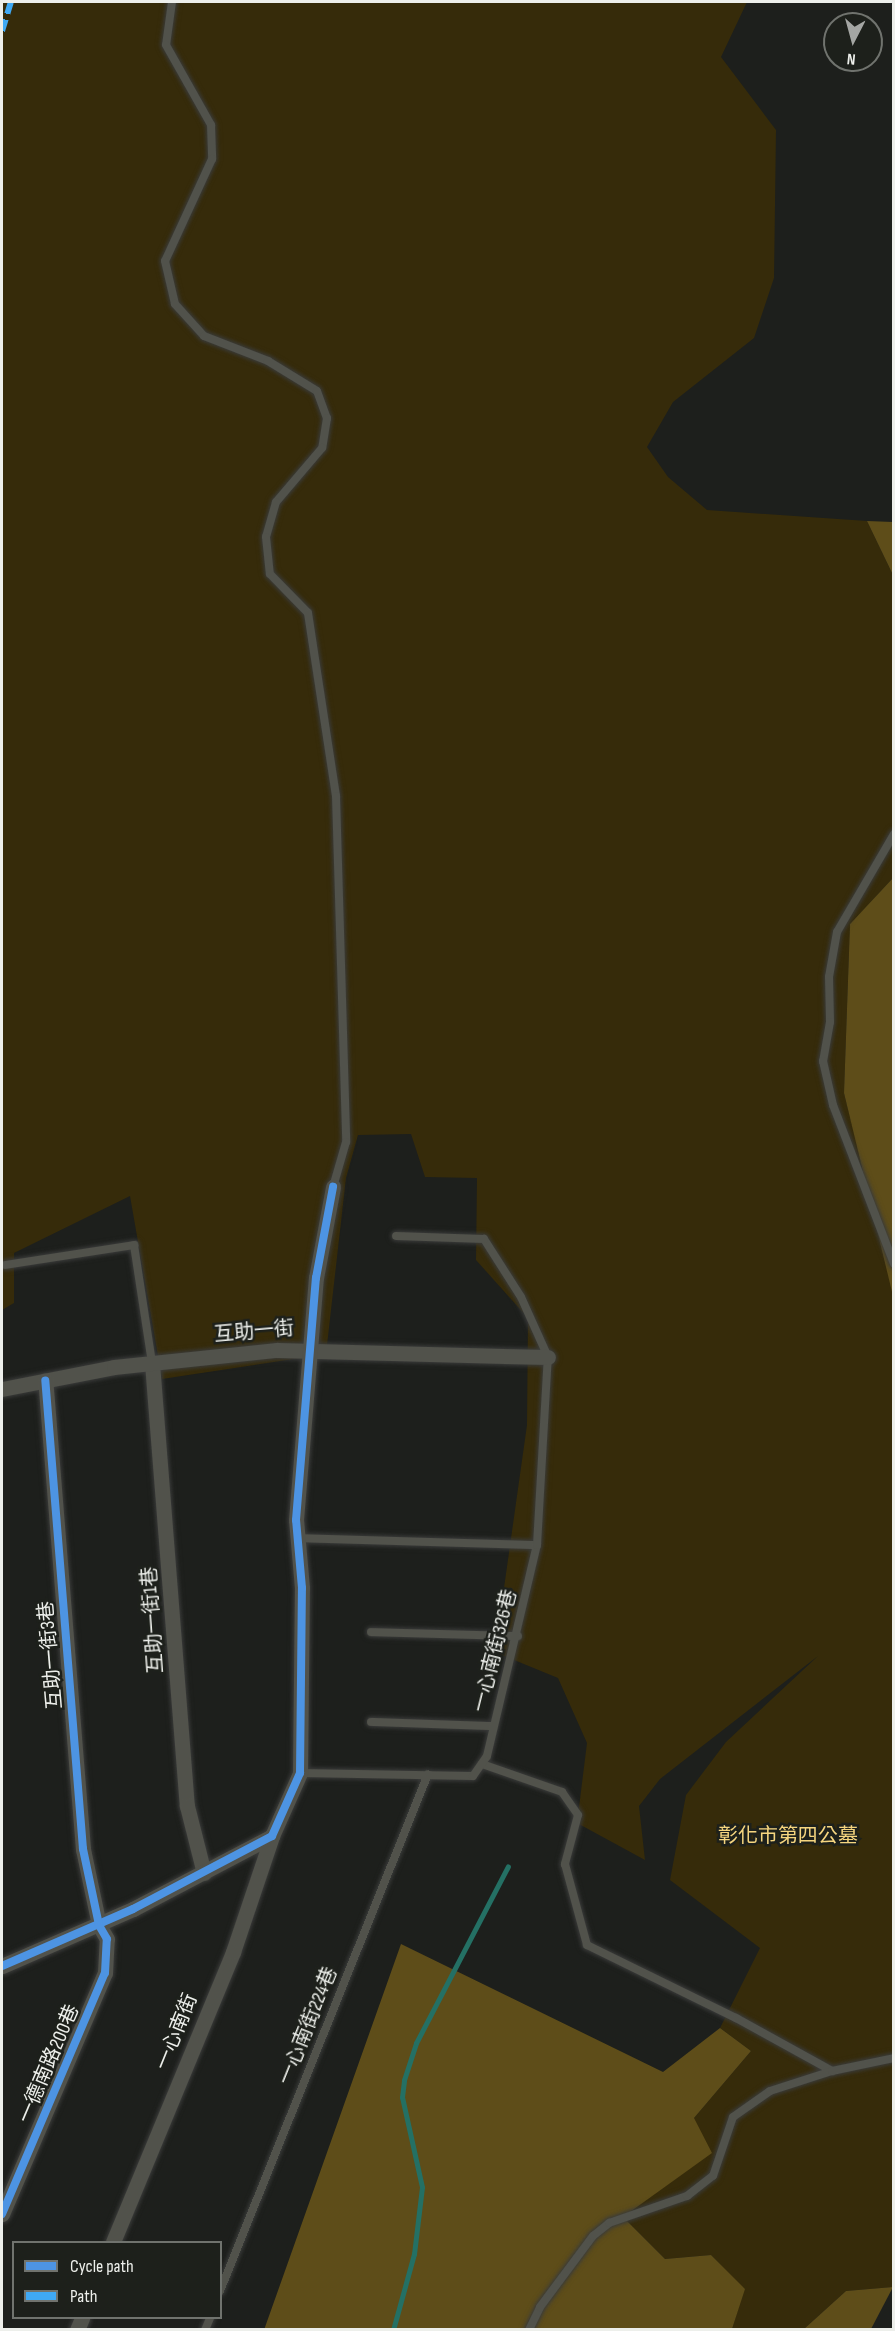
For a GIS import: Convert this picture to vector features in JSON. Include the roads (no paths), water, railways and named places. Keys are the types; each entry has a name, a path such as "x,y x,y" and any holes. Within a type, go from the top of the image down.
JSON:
{"street":[{"path":"300,1773 302,1588 298,1538 309,1348 316,1278 333,1187"},
{"name":"互助一街","path":"2,1389 152,1363 309,1348 548,1357"},
{"name":"互助一街1巷","path":"152,1363 187,1806 204,1873"},
{"name":"互助一街3巷","path":"45,1381 83,1849 99,1925"},
{"name":"一心南街","path":"113,2241 233,1952 272,1836 300,1773"},
{"path":"2,1966 99,1925 272,1836"},
{"name":"一德南路200巷","path":"2,2214 105,1973 107,1939 99,1925"}],"lane":[{"path":"172,2 166,45 211,125 212,159 165,261 175,304 204,336 268,361 317,391 327,418 322,448 276,502 266,537 270,574 308,613 336,796 346,1142 333,1187"},
{"path":"894,834 837,932 829,977 830,1022 823,1061 833,1105 894,1264"},
{"path":"396,1236 484,1239 521,1297 548,1357"},
{"path":"5,1265 134,1245 152,1363"},
{"name":"一心南街326巷","path":"482,1764 487,1756 492,1726 518,1636 537,1545 548,1357"},
{"path":"298,1538 537,1545"},
{"path":"371,1632 518,1636"},
{"path":"371,1722 492,1726"},
{"path":"300,1773 473,1776 482,1764 562,1792 578,1815 566,1864 587,1946 736,2018 832,2071"},
{"name":"一心南街224巷","path":"222,2286 428,1774"},
{"path":"529,2330 540,2307 593,2236 609,2223 687,2196 713,2176 732,2117 770,2091 832,2071 894,2058"}],"waterway":[{"path":"393,2330 414,2254 422,2187 402,2097 404,2080 416,2043 508,1866"}],"park label":[{"name":"彰化市第四公墓","path":"788,1836"}]}
